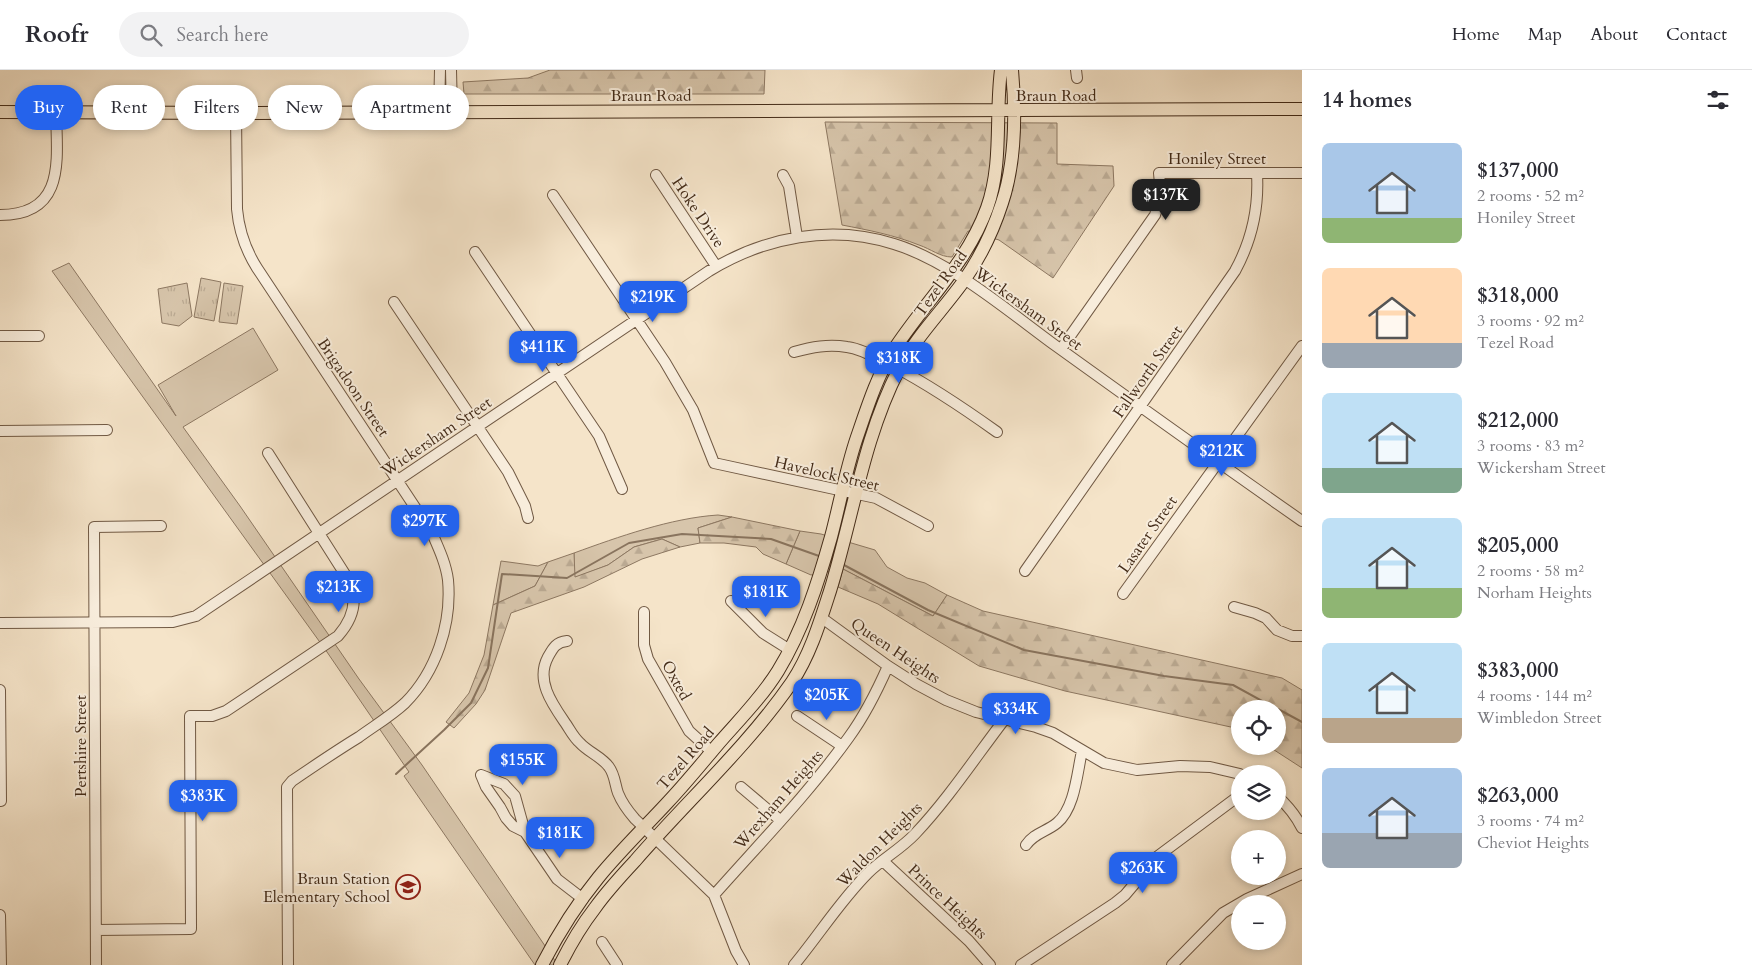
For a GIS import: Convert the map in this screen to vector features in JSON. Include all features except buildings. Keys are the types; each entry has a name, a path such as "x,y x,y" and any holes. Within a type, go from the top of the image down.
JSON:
{"main road":[{"name":"Tezel Road","path":"542,965 561,930 598,878 645,828 741,719 777,672 790,650 807,611 824,557 857,437 886,363 909,328 952,272 968,247 987,208 996,169 1001,70"},
{"name":"Tezel Road","path":"560,965 596,906 656,837 742,745 794,679 822,618 839,562 868,446 899,370 913,345 964,280 980,255 1003,200 1012,150 1014,111 1012,70"},
{"name":"Braun Road","path":"469,112 1302,109"},
{"name":"Braun Road","path":"0,112 15,112"},
{"name":"Braun Road","path":"83,112 175,113"},
{"name":"Braun Road","path":"258,113 352,112"}],"street":[{"path":"440,70 442,85"},
{"path":"449,85 451,70"},
{"path":"0,215 18,214 32,208 47,195 52,186 57,166 56,130"},
{"name":"Brigadoon Street","path":"236,130 237,209 238,221 245,246 257,268 432,534 444,564 448,595 444,634 426,674 406,701 382,721 292,781 287,787 288,965"},
{"name":"Honiley Street","path":"1061,349 1153,220 1161,195 1159,173 1302,173"},
{"name":"Fallworth Street","path":"1025,571 1228,282 1243,256 1252,233 1257,208 1257,174"},
{"name":"Hoke Drive","path":"656,175 716,266"},
{"path":"783,175 789,186 797,237"},
{"path":"553,195 636,319"},
{"name":"Wickersham Street","path":"0,622 173,622 196,616 716,266 756,247 813,235 846,235 893,243 918,253 952,272 1218,462 1300,516"},
{"path":"475,252 599,436 622,489"},
{"path":"394,302 517,487 528,518"},
{"name":"Havelock Street","path":"636,319 665,362 693,410 714,462 884,501 928,526"},
{"path":"0,336 39,336"},
{"path":"794,352 821,346 848,347 869,354 937,390 997,432"},
{"name":"Lasater Street","path":"1123,594 1302,346"},
{"path":"0,431 107,430"},
{"path":"96,930 191,928 190,716 212,716 226,711 338,636 347,625 351,616 354,602 350,583 268,453"},
{"name":"Pertshire Street","path":"96,965 94,527 161,526"},
{"path":"824,557 839,562"},
{"path":"731,601 763,633 790,650"},
{"path":"1234,607 1266,618 1277,630 1292,636 1302,636"},
{"name":"Oxted","path":"644,612 644,645 648,659 689,731 712,752"},
{"name":"Queen Heights","path":"822,618 888,666 946,700 976,712 1053,733 1104,763 1126,769 1149,770 1195,766 1231,772"},
{"path":"567,641 556,645 547,660 544,673 546,694 578,742 609,767 613,773 618,794 625,807 714,895 744,965"},
{"name":"Wrexham Heights","path":"714,895 842,746 872,700 888,666"},
{"path":"0,690 1,801"},
{"path":"797,716 842,746"},
{"name":"Waldon Heights","path":"794,965 869,872 914,835 930,817 1004,720"},
{"path":"1026,845 1034,835 1058,822 1066,812 1070,804 1082,751"},
{"path":"525,832 513,826 506,818 486,787 481,775 504,784 515,796 525,832 557,879 583,899"},
{"path":"741,787 780,820"},
{"path":"1020,965 1115,903 1125,895 1158,856 1231,801"},
{"path":"1286,806 1302,828"},
{"name":"Prince Heights","path":"883,861 969,941 990,965"},
{"path":"1172,965 1223,913 1247,899 1302,874"},
{"path":"0,915 2,965"},
{"path":"602,942 618,965"}],"green space":[{"path":"550,70 765,70 764,94 469,94 469,85 463,85 463,82 528,78"},
{"path":"825,122 1057,123 1057,164 1113,166 1114,186 1053,278 999,240 968,231 952,257 948,257 900,238 842,225"},
{"path":"69,263 176,416 158,385 253,328 278,370 183,427 359,679 422,765 558,965 535,965 404,776 409,772 327,652 52,271"},
{"path":"201,278 221,282 214,321 194,317"},
{"path":"187,283 192,316 179,326 162,323 158,289"},
{"path":"224,283 243,286 237,324 219,322"},
{"path":"718,515 732,517 698,528 700,543 680,547 662,539 634,547 608,565 574,578 574,553 663,524"},
{"path":"732,517 800,531 786,564 763,554 756,547 724,543 700,543 698,528"},
{"path":"800,531 821,534 875,550 887,567 907,578 925,583 947,595 933,616 843,569 811,575 786,564"},
{"path":"662,539 680,547 642,559 584,587 511,613 485,690 476,704 454,728 446,722 469,693 484,655 493,605 535,586 548,562 574,553 575,577 608,565 634,547"},
{"path":"501,561 538,566 548,562 535,586 493,605"},
{"path":"843,569 933,616 947,595 983,611 1282,678 1302,690 1302,768 1282,755 1286,755 1286,700 1231,700 1231,727 1065,691 979,666 878,604 838,587"}],"waterway":[{"path":"396,774 471,703 488,668 502,574 567,578 629,543 682,534 771,539 819,556"},
{"path":"844,565 928,610 1024,650 1164,676 1233,685 1260,700"},
{"path":"1286,713 1302,722"}],"place":[{"name":"Braun Station Elementary School","path":"408,887"}]}
